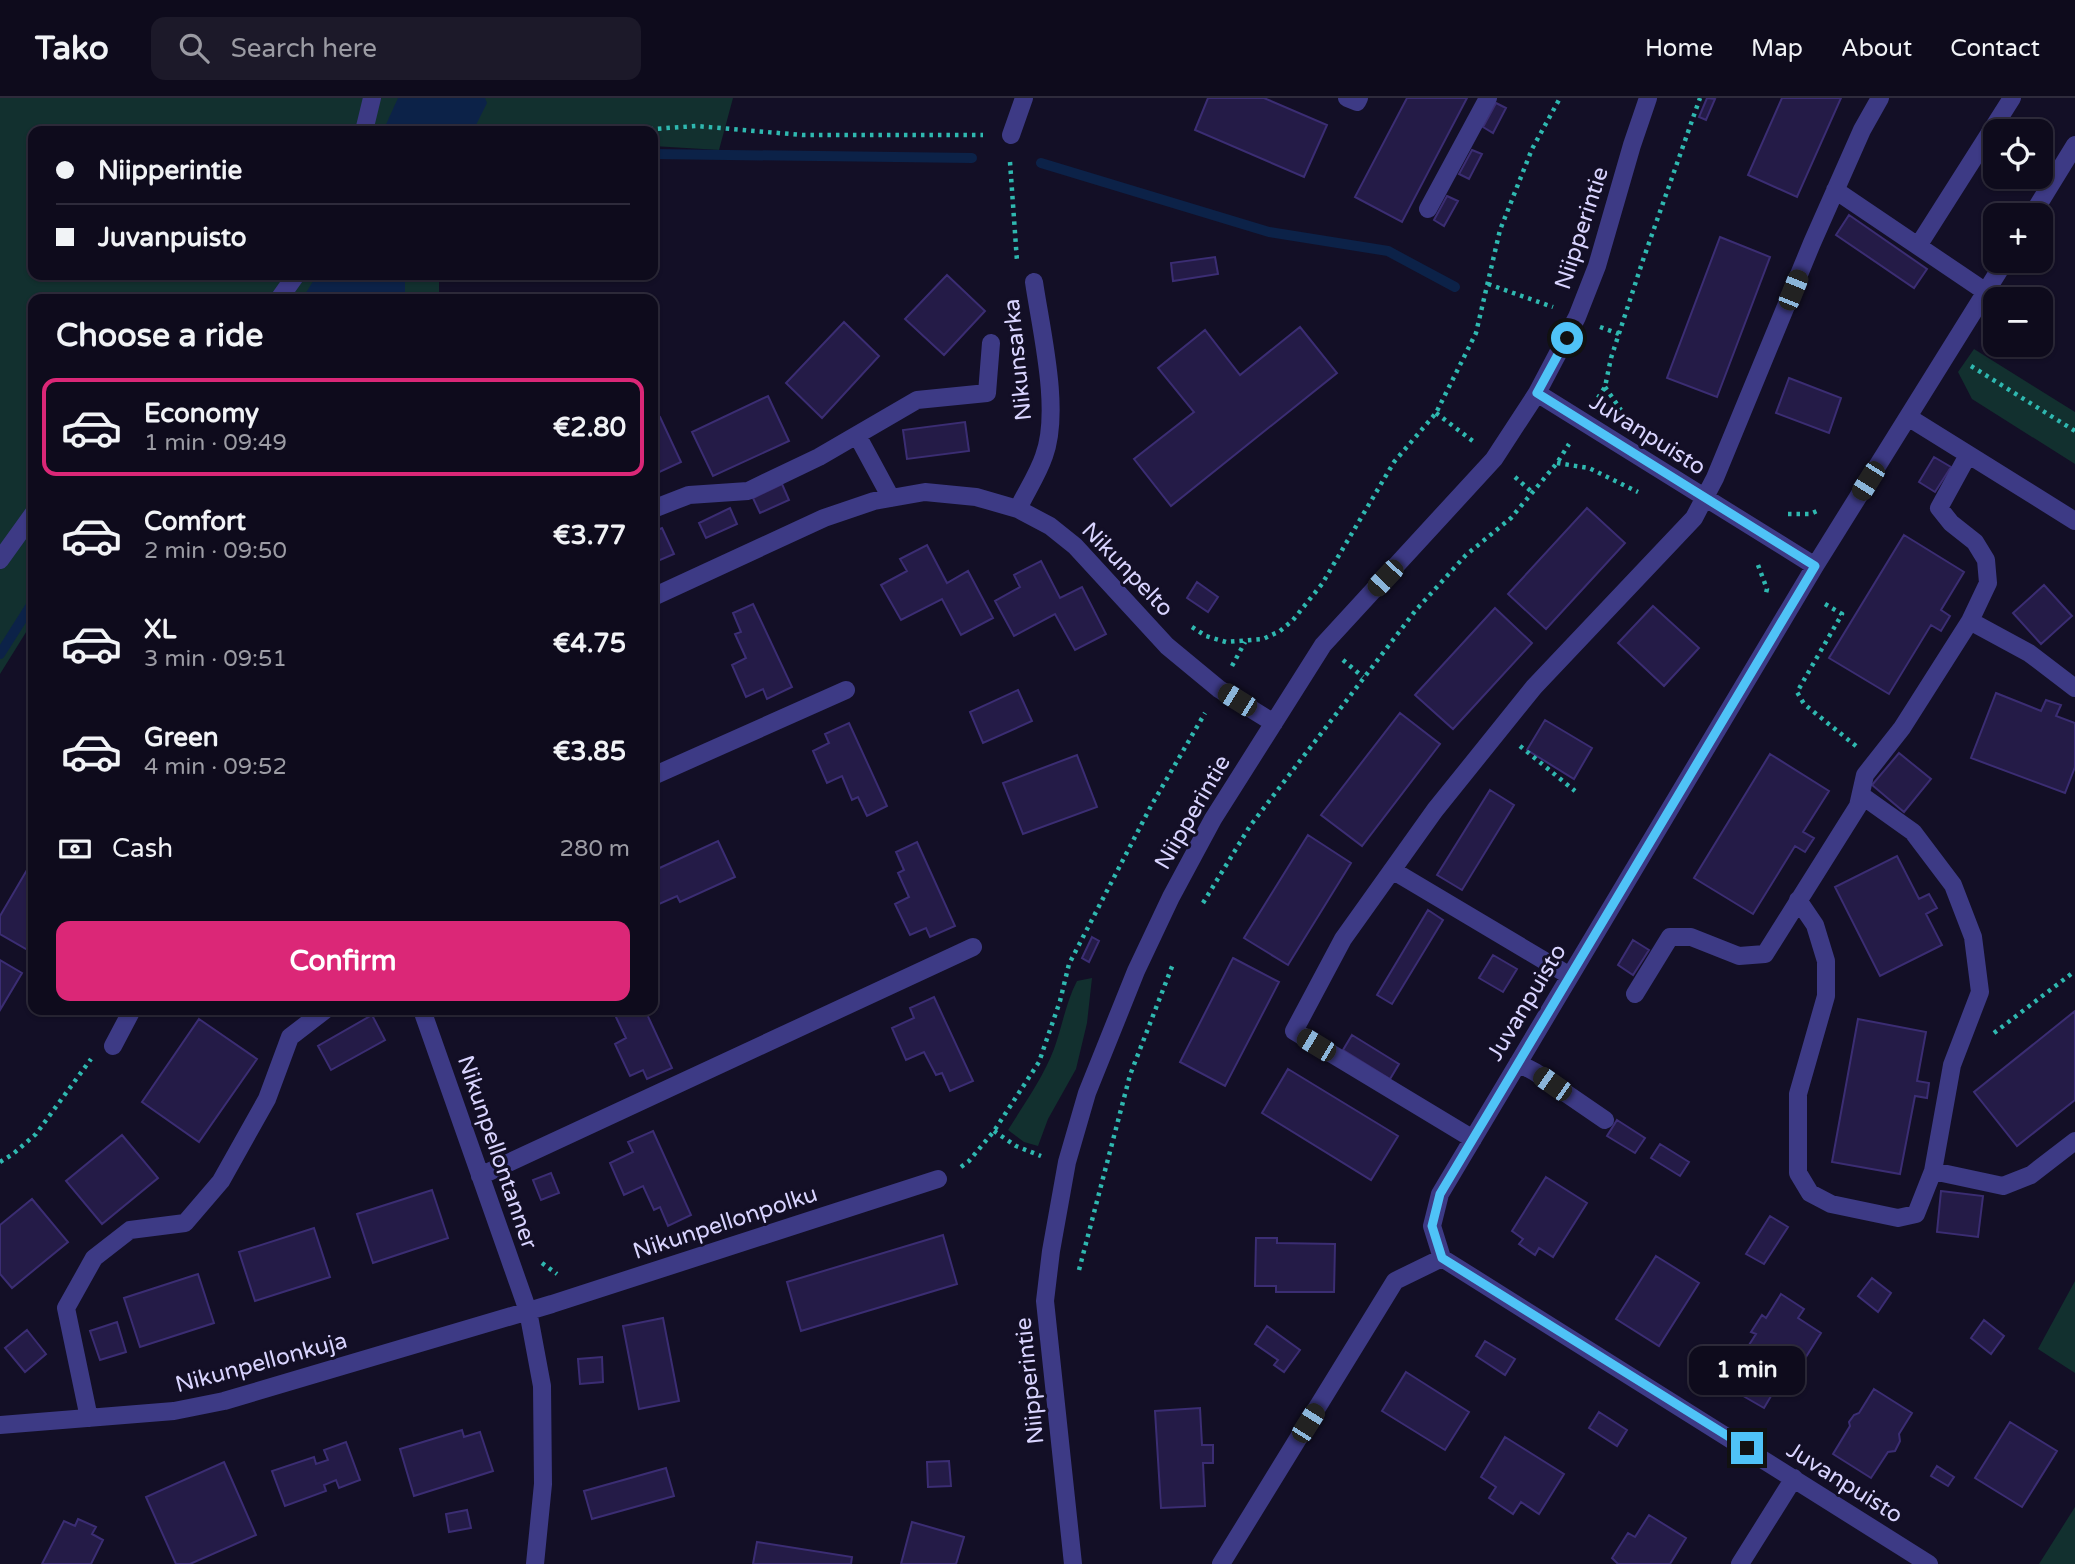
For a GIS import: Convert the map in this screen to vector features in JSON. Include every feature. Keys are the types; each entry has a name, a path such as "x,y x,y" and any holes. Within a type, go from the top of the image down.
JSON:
{"street":[{"path":"365,126 372,98"},
{"path":"1010,135 1024,98"},
{"path":"1347,98 1357,102 1359,98"},
{"path":"1428,209 1488,98"},
{"name":"Niipperintie","path":"1073,1564 1045,1301 1067,1161 1087,1093 1136,971 1171,897 1213,819 1323,645 1494,459 1537,393 1577,317 1597,266 1648,98"},
{"path":"1473,1139 1294,1031 1343,939 1435,810 1534,687 1694,518 1705,499 1835,190 1862,130 1880,98"},
{"path":"1918,246 2012,98"},
{"path":"2039,203 2075,145"},
{"path":"1835,190 1983,290"},
{"name":"Nikunsarka","path":"1018,509 1045,455 1049,431 1050,397 1034,282"},
{"path":"1815,566 1983,297"},
{"path":"658,507 689,495 748,491 819,457 917,400 987,393 991,343"},
{"name":"Juvanpuisto","path":"1537,393 1815,566 1440,1194 1432,1226 1442,1258 1929,1564"},
{"path":"1909,417 2075,521"},
{"path":"857,435 891,498"},
{"path":"1635,994 1670,937 1691,937 1739,956 1765,954 1858,806 1865,775 1902,728 1970,621 1987,583 1986,560 1975,542 1951,523 1939,508 1968,455"},
{"name":"Nikunpelto","path":"658,595 824,518 874,501 925,492 976,497 1018,509 1050,526 1075,546 1167,646 1219,689 1274,723"},
{"path":"0,560 28,521"},
{"path":"1970,621 2071,679"},
{"path":"658,774 846,690"},
{"path":"1798,901 1815,925 1826,961 1826,996 1798,1094 1798,1172 1810,1194 1831,1204 1898,1218 1916,1214 1933,1171 1952,1065 1980,992 1973,937 1953,885 1913,832 1861,794"},
{"path":"1392,870 1570,976"},
{"path":"480,1176 973,947"},
{"path":"113,1046 129,1015"},
{"path":"89,1418 66,1308 94,1258 130,1230 185,1223 221,1181 267,1099 290,1037 319,1015"},
{"name":"Nikunpellontanner","path":"424,1015 528,1311 542,1386 543,1484 535,1564"},
{"path":"1518,1063 1605,1120"},
{"path":"1933,1171 2003,1186 2031,1175 2075,1141"},
{"name":"Nikunpellonpolku","path":"528,1311 938,1179"},
{"path":"1221,1564 1395,1281 1442,1258"},
{"name":"Nikunpellonkuja","path":"0,1425 174,1411 224,1401 528,1311"},
{"path":"1740,1564 1794,1478"}],"path":[{"path":"1186,623 1206,636 1226,642 1245,642 1272,635 1293,620 1322,584 1394,462 1436,412 1476,333 1504,218 1531,149 1560,98"},
{"path":"1197,913 1250,826 1416,610 1466,555 1511,518 1533,493 1557,463 1605,387 1619,334 1662,201 1700,98"},
{"path":"658,129 696,126 802,135 1010,135 1009,171 1017,264 1034,282"},
{"path":"1488,284 1546,304"},
{"path":"1606,329 1619,334"},
{"path":"1949,353 2075,431"},
{"path":"1605,387 1619,408 1629,417"},
{"path":"1436,412 1470,439"},
{"path":"1557,463 1589,468 1647,496"},
{"path":"1518,479 1533,493"},
{"path":"1780,511 1791,516 1810,514 1826,507"},
{"path":"1754,560 1767,589 1764,599"},
{"path":"1801,590 1842,614 1797,692 1804,704 1876,762"},
{"path":"938,1179 969,1161 994,1131 1033,1072 1048,1037 1069,964 1151,806 1245,642"},
{"path":"1500,730 1574,791"},
{"path":"1079,1272 1130,1075 1175,960"},
{"path":"1993,1034 2075,971"},
{"path":"0,1162 36,1134 90,1059 113,1046"}],"green space":[{"path":"0,98 733,98 719,150 658,146 658,126 28,126 28,280 439,280 439,294 28,294 28,629 0,674"},
{"path":"1974,349 2075,412 2075,464 1972,399 1958,372"},
{"path":"1092,978 1087,1023 1076,1069 1048,1119 1038,1146 1024,1142 1008,1130 1050,1060 1077,981"},
{"path":"2075,1281 2075,1373 2038,1349"},
{"path":"2075,1507 2075,1564 2039,1564"}],"water":[{"path":"398,98 485,98 487,103 476,126 385,126"},
{"path":"314,280 405,280 405,294 305,294"}],"building":[{"path":"1208,98 1264,98 1327,125 1304,177 1195,130"},
{"path":"1407,98 1467,98 1402,222 1355,197"},
{"path":"1707,98 1715,99 1706,120 1699,117"},
{"path":"1782,98 1841,98 1797,197 1748,175"},
{"path":"1496,103 1506,108 1493,133 1483,127"},
{"path":"1472,150 1482,154 1469,179 1459,174"},
{"path":"1447,196 1458,201 1444,226 1434,220"},
{"path":"1849,215 1927,269 1914,288 1836,235"},
{"path":"1720,237 1770,257 1717,397 1667,378"},
{"path":"1215,257 1218,274 1173,281 1171,263"},
{"path":"947,275 985,311 944,355 905,319"},
{"path":"844,322 879,356 822,418 786,383"},
{"path":"1300,327 1337,373 1171,506 1134,459 1194,412 1158,368 1205,330 1240,375"},
{"path":"1789,378 1841,398 1829,433 1776,413"},
{"path":"768,396 789,441 713,476 692,432"},
{"path":"660,417 681,462 658,473"},
{"path":"965,422 969,451 907,459 903,430"},
{"path":"1934,457 1951,467 1935,492 1919,482"},
{"path":"782,484 789,500 760,513 753,498"},
{"path":"730,508 737,524 706,538 699,523"},
{"path":"1587,508 1625,543 1546,629 1508,594"},
{"path":"662,528 674,554 658,561 658,530"},
{"path":"1904,535 1964,572 1941,610 1950,616 1941,631 1931,625 1889,694 1829,658"},
{"path":"927,545 947,583 968,571 993,618 961,635 942,599 901,620 881,585 907,571 900,559"},
{"path":"1041,561 1060,598 1082,587 1106,634 1075,650 1055,614 1014,636 995,601 1020,587 1014,575"},
{"path":"1197,582 1218,597 1208,612 1187,598"},
{"path":"2044,585 2072,616 2041,644 2013,613"},
{"path":"753,604 792,687 767,699 763,689 746,697 732,665 746,658 735,634 741,632 733,613"},
{"path":"1653,606 1699,648 1664,686 1618,643"},
{"path":"1495,608 1532,643 1453,729 1415,695"},
{"path":"1018,690 1032,721 983,743 970,712"},
{"path":"1996,693 2041,711 2046,700 2061,705 2056,716 2075,723 2075,767 2065,793 1971,758"},
{"path":"1400,713 1440,744 1362,846 1321,815"},
{"path":"1545,720 1592,748 1574,779 1527,750"},
{"path":"849,723 887,806 867,816 858,797 852,800 842,776 827,783 813,751 829,743 825,734"},
{"path":"1899,753 1931,779 1904,812 1872,785"},
{"path":"1770,754 1829,791 1803,832 1814,838 1805,852 1795,846 1753,914 1694,878"},
{"path":"1077,755 1097,807 1023,834 1003,783"},
{"path":"1490,790 1514,805 1462,890 1437,875"},
{"path":"1308,835 1351,863 1288,965 1244,938"},
{"path":"718,841 735,877 680,902 677,896 658,905 658,869"},
{"path":"917,842 955,926 930,937 926,928 910,935 895,904 909,897 898,873 904,870 896,852"},
{"path":"1897,856 1919,899 1929,894 1937,908 1926,914 1942,945 1880,976 1835,887"},
{"path":"28,868 28,950 0,934 0,916"},
{"path":"1428,910 1443,920 1392,1004 1377,995"},
{"path":"1092,937 1099,941 1089,962 1082,958"},
{"path":"1633,940 1649,950 1633,975 1618,965"},
{"path":"1493,955 1517,969 1503,992 1479,978"},
{"path":"1233,958 1279,982 1225,1086 1180,1062"},
{"path":"0,960 22,973 0,1010"},
{"path":"934,997 973,1081 950,1091 942,1073 936,1075 924,1052 906,1060 892,1028 914,1018 910,1008"},
{"path":"2075,1011 2075,1100 2017,1146 1974,1092"},
{"path":"372,1015 385,1040 331,1070 318,1046"},
{"path":"615,1015 647,1015 672,1068 647,1079 643,1070 630,1076 615,1044 626,1038"},
{"path":"199,1019 257,1059 199,1142 142,1102"},
{"path":"1858,1019 1926,1032 1917,1081 1929,1083 1927,1098 1915,1096 1900,1174 1832,1162"},
{"path":"1352,1035 1399,1064 1390,1079 1343,1050"},
{"path":"1288,1069 1398,1136 1371,1180 1262,1113"},
{"path":"1617,1120 1645,1138 1635,1153 1607,1136"},
{"path":"653,1131 691,1215 668,1226 660,1207 654,1210 643,1186 624,1195 610,1163 633,1152 628,1142"},
{"path":"122,1135 158,1178 102,1224 66,1181"},
{"path":"1660,1144 1689,1162 1680,1176 1651,1158"},
{"path":"551,1173 559,1193 541,1200 533,1180"},
{"path":"1546,1177 1587,1203 1553,1257 1539,1248 1535,1255 1519,1244 1523,1239 1512,1231"},
{"path":"432,1190 448,1238 373,1263 357,1214"},
{"path":"1941,1191 1983,1196 1978,1237 1937,1232"},
{"path":"32,1199 68,1242 12,1288 0,1274 0,1225"},
{"path":"1770,1216 1788,1227 1764,1264 1746,1254"},
{"path":"314,1228 330,1277 255,1301 239,1252"},
{"path":"943,1235 957,1284 801,1331 787,1282"},
{"path":"1256,1238 1277,1238 1277,1243 1335,1244 1334,1292 1276,1292 1276,1286 1255,1286"},
{"path":"1656,1256 1699,1283 1659,1346 1616,1319"},
{"path":"198,1274 214,1323 140,1347 124,1298"},
{"path":"1872,1278 1891,1293 1878,1312 1858,1296"},
{"path":"1781,1294 1804,1309 1798,1318 1821,1333 1782,1395 1774,1391 1764,1408 1724,1385 1737,1364 1740,1366 1745,1358 1742,1356 1756,1334 1751,1332 1762,1315 1766,1318"},
{"path":"663,1318 679,1401 639,1409 623,1326"},
{"path":"1984,1320 2004,1336 1991,1354 1971,1338"},
{"path":"117,1322 126,1352 100,1360 90,1331"},
{"path":"1267,1326 1300,1350 1284,1372 1274,1365 1278,1360 1255,1344"},
{"path":"27,1330 46,1354 25,1372 5,1348"},
{"path":"1485,1341 1515,1359 1505,1375 1476,1356"},
{"path":"602,1357 603,1382 580,1384 578,1359"},
{"path":"1406,1372 1469,1412 1445,1450 1382,1411"},
{"path":"1874,1389 1912,1413 1899,1434 1900,1441 1895,1451 1888,1452 1871,1478 1833,1454 1850,1426 1849,1422 1859,1413"},
{"path":"1200,1408 1202,1445 1213,1445 1213,1463 1203,1463 1205,1506 1161,1508 1155,1411"},
{"path":"1599,1412 1627,1430 1617,1446 1589,1428"},
{"path":"2010,1422 2057,1451 2022,1507 1975,1478"},
{"path":"462,1430 464,1437 480,1432 493,1471 414,1496 400,1449"},
{"path":"1505,1437 1564,1474 1539,1514 1521,1502 1513,1514 1489,1498 1496,1487 1481,1477"},
{"path":"346,1442 360,1480 339,1488 336,1480 324,1485 326,1491 285,1506 272,1471 314,1457 316,1464 328,1460 324,1450"},
{"path":"949,1461 951,1486 928,1487 927,1462"},
{"path":"224,1462 256,1535 190,1564 176,1564 146,1497"},
{"path":"1937,1466 1954,1477 1948,1486 1931,1476"},
{"path":"666,1468 674,1496 592,1519 584,1491"},
{"path":"467,1510 471,1528 449,1532 446,1514"},
{"path":"1649,1515 1686,1538 1670,1564 1618,1564 1612,1558 1628,1533 1635,1537"},
{"path":"78,1519 96,1527 92,1534 103,1540 91,1564 42,1564 64,1521 75,1526"},
{"path":"912,1522 964,1537 956,1564 901,1564"},
{"path":"757,1542 852,1557 851,1564 753,1564"}],"waterway":[{"path":"658,154 972,158"},
{"path":"1041,163 1269,232 1388,251 1455,287"},
{"path":"0,654 28,610"}],"route":[{"path":"1567,338 1537,393 1815,566 1440,1194 1432,1226 1442,1258 1747,1448"}]}
